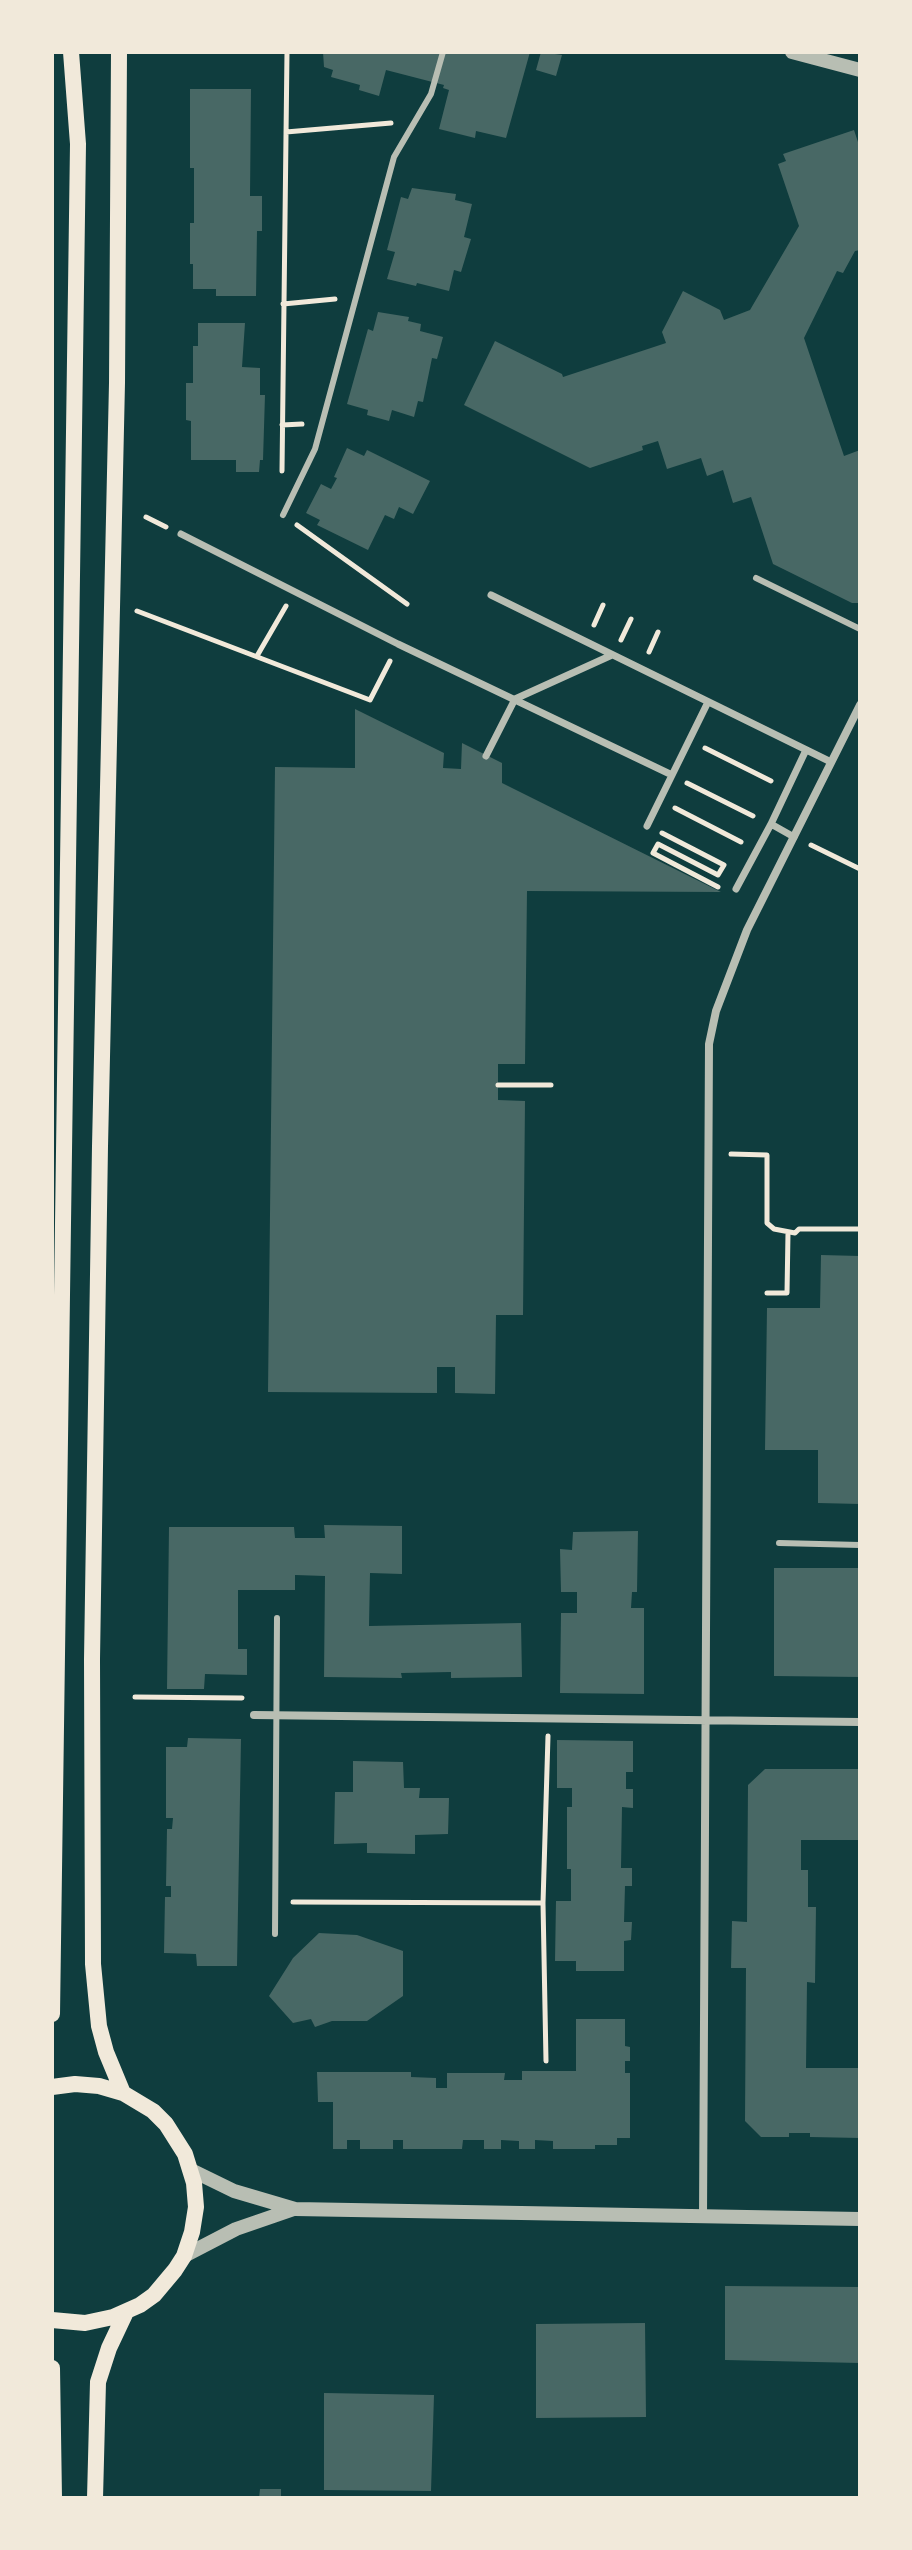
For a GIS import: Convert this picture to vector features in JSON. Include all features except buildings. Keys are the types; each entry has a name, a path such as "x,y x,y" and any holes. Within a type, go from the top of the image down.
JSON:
{"main road":[{"path":"52,2014 78,144 71,52"},
{"path":"119,52 117,383 92,1659 94,1996 106,2052 123,2093"},
{"path":"52,2087 87,2085 123,2093 153,2111 166,2124 185,2154 196,2195 195,2220 184,2256 154,2295 126,2312 85,2323 52,2320"},
{"path":"95,2498 98,2382 109,2348 126,2312"},
{"path":"52,2368 54,2498"}],"street":[{"path":"792,52 860,70"},
{"path":"181,534 398,644 672,775"},
{"path":"491,595 831,762"},
{"path":"486,756 515,699 612,655"},
{"path":"647,826 708,702"},
{"path":"703,2217 709,1044 716,1011 747,930 860,705"},
{"path":"736,889 806,750"},
{"path":"771,824 794,837"},
{"path":"254,1715 860,1722"},
{"path":"191,2170 234,2191 295,2209 860,2219"},
{"path":"184,2256 236,2229 295,2209"}],"lane":[{"path":"283,515 315,449 394,157 431,94 443,52"},
{"path":"756,578 860,629"},
{"path":"779,1543 860,1545"},
{"path":"275,1934 277,1618"}],"path":[{"path":"287,52 283,515 407,604"},
{"path":"286,132 415,121"},
{"path":"283,304 356,297"},
{"path":"594,625 603,605"},
{"path":"136,611 370,700 398,644"},
{"path":"622,638 631,619"},
{"path":"257,656 275,625"},
{"path":"649,652 658,632"},
{"path":"701,746 775,783"},
{"path":"684,781 758,818"},
{"path":"671,806 745,844"},
{"path":"647,826 724,865 718,875 658,844 653,853 723,890"},
{"path":"794,837 860,869"},
{"path":"498,1085 551,1085"},
{"path":"731,1154 767,1155 767,1223 774,1229 788,1233 799,1229 860,1229"},
{"path":"767,1293 787,1293 788,1233"},
{"path":"135,1697 255,1698 254,1715"},
{"path":"546,2061 543,1903 549,1719"},
{"path":"276,1901 543,1903"}]}
